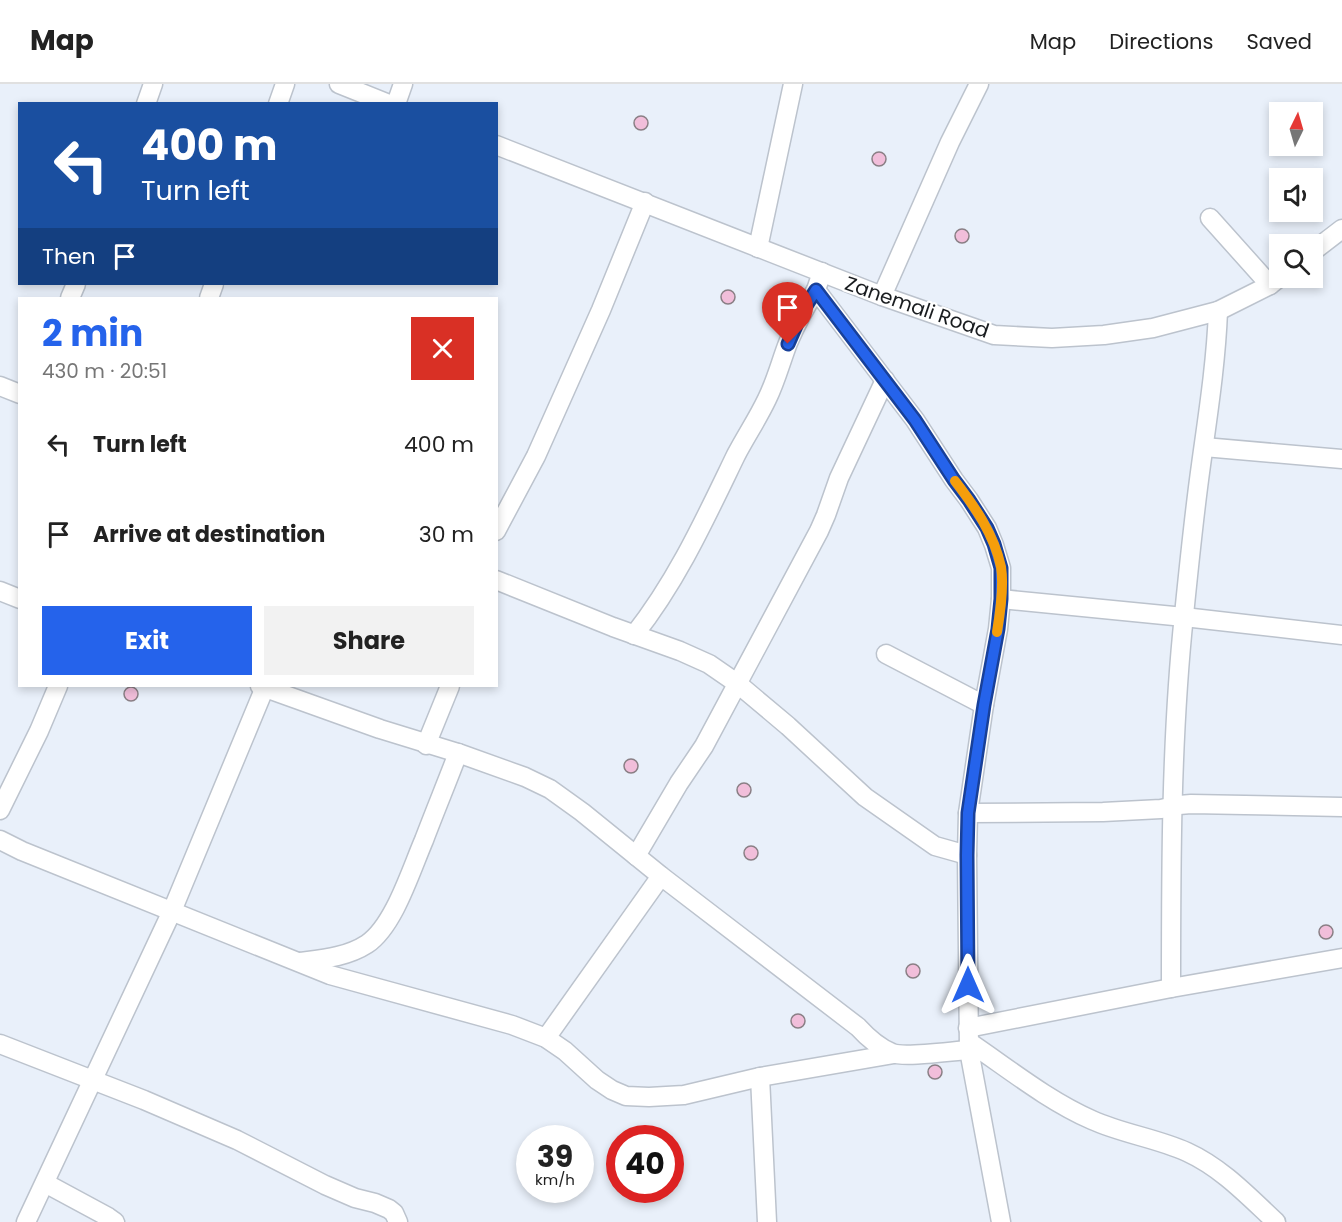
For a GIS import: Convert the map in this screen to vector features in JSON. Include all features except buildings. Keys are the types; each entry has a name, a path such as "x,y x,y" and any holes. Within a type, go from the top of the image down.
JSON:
{"street":[{"path":"147,102 153,84"},
{"path":"279,102 285,84"},
{"path":"339,84 384,102"},
{"path":"397,102 403,84"},
{"path":"758,248 793,84"},
{"path":"882,296 950,142 979,84"},
{"name":"Zanemali Road","path":"498,146 882,296 994,335 1052,338 1104,335 1153,328 1218,311 1269,284"},
{"path":"498,527 536,456 601,310 645,202"},
{"path":"1210,218 1269,275"},
{"path":"1323,244 1342,229"},
{"path":"634,634 671,582 705,519 766,400 792,333 816,290 822,272"},
{"path":"816,290 915,420 987,528 1001,568 998,629 968,813 967,855 969,1040 1001,1222"},
{"path":"1171,988 1174,738 1184,617 1216,347 1218,311"},
{"path":"636,856 679,783 704,746 819,531 839,478 885,380"},
{"path":"0,386 18,393"},
{"path":"1204,447 1342,459"},
{"path":"498,581 709,664 738,684 788,726 865,798 935,846 967,855"},
{"path":"0,591 18,598"},
{"path":"1001,599 1342,635"},
{"path":"886,654 984,705"},
{"path":"0,810 39,731 58,687"},
{"path":"27,1222 172,911 262,687"},
{"path":"265,687 426,745 458,753 525,777 550,789 858,1027 872,1041 894,1054"},
{"path":"426,745 450,687"},
{"path":"298,963 351,953 368,943 382,930 401,895 458,753"},
{"path":"968,813 1103,812 1161,809 1191,804 1342,807"},
{"path":"0,840 22,851 330,975 512,1024 546,1038 566,1051 597,1080 626,1096 684,1095 760,1077 894,1054 915,1054 1171,988 1342,958"},
{"path":"546,1038 661,876"},
{"path":"969,1040 1033,1087 1070,1109 1114,1129 1164,1143 1197,1157 1226,1175 1276,1222"},
{"path":"0,1044 144,1100 237,1140 345,1194 389,1209 394,1213 398,1222"},
{"path":"760,1077 767,1222"},
{"path":"45,1183 115,1222"}],"slow traffic":[{"path":"955,481 987,528 1001,568 1001,599 997,632"}],"route":[{"path":"788,344 802,312 816,290 915,420 969,500 987,528 1001,568 998,629 984,705 967,823 968,985"}]}
